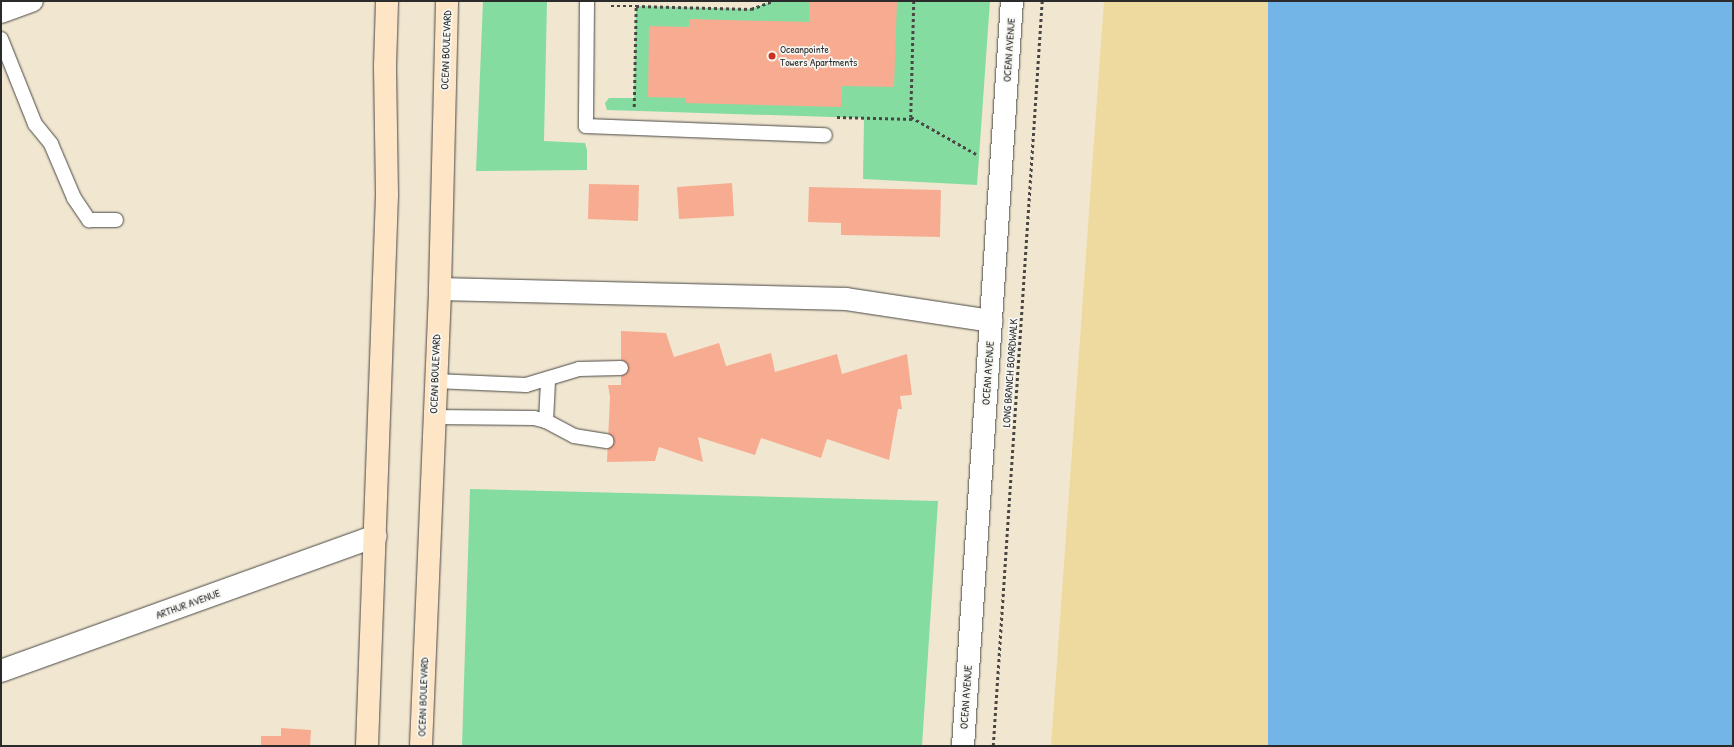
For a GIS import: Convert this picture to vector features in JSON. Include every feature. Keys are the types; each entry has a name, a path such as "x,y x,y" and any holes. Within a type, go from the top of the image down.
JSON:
{"main road":[{"path":"367,746 388,194 385,66 387,1"},
{"name":"OCEAN BOULEVARD","path":"421,746 435,380 440,289 447,1"}],"street":[{"path":"1,12 32,1"},
{"name":"OCEAN AVENUE","path":"963,746 1012,1"},
{"path":"440,289 846,299 991,321"},
{"name":"ARTHUR AVENUE","path":"1,671 375,536"}],"lane":[{"path":"587,1 586,126 825,136"},
{"path":"1,39 35,124 51,144 74,198 89,220 116,220"},
{"path":"435,380 526,385 548,380 579,369 621,368"},
{"path":"546,421 548,380"},
{"path":"434,418 515,417 546,421 574,436 607,441"}],"path":[{"path":"611,6 751,9 773,1"},
{"path":"910,118 914,1"},
{"name":"LONG BRANCH BOARDWALK","path":"993,746 1042,1"},
{"path":"633,112 636,6"},
{"path":"830,117 910,118 979,156"}],"green space":[{"path":"483,1 547,1 544,141 585,143 587,150 587,170 476,171"},
{"path":"773,1 990,1 977,185 863,179 864,118 607,110 605,103 609,98 634,98 636,6 751,9"},
{"path":"470,489 938,501 922,746 462,746"}],"sand":[{"path":"1104,1 1673,1 1630,746 1051,746"}],"water":[{"path":"1268,1 1733,1 1733,746 1268,746"}],"building":[{"name":"Oceanpointe Towers Apartments","path":"809,1 897,1 894,87 842,86 841,107 686,103 686,98 648,97 649,26 689,27 689,19 809,22"},
{"path":"732,183 734,216 679,219 677,187"},
{"path":"589,184 639,185 638,221 588,219"},
{"path":"809,187 941,190 940,237 841,235 841,223 808,222"},
{"path":"621,331 666,333 674,357 719,343 726,366 771,353 775,372 837,354 842,374 907,354 912,395 900,396 902,409 898,409 889,460 827,439 821,458 761,438 755,455 698,437 703,462 659,447 655,461 607,462 610,397 608,385 621,385"},
{"path":"281,728 311,730 310,746 261,746 261,736 281,736"}],"place":[{"name":"Oceanpointe Towers Apartments","path":"772,56"}]}
